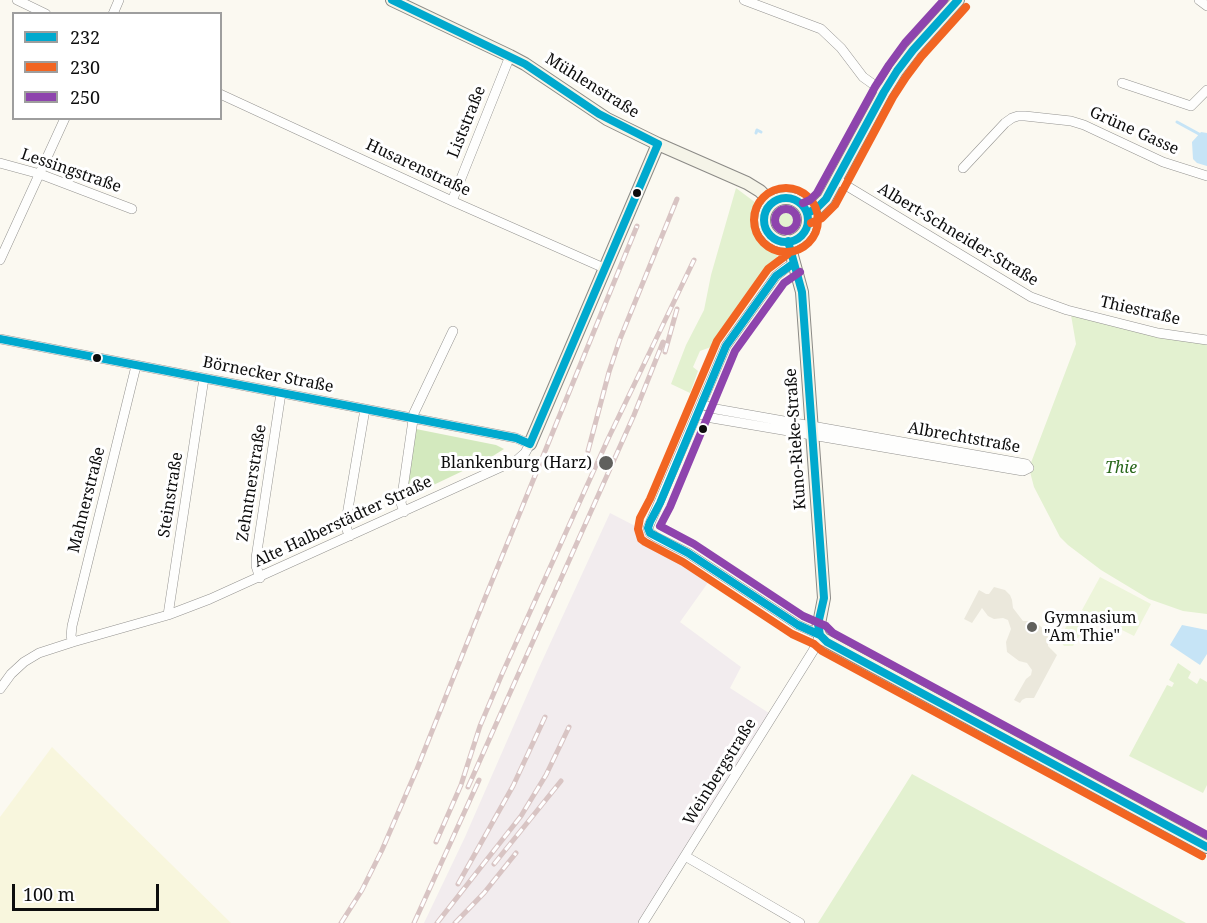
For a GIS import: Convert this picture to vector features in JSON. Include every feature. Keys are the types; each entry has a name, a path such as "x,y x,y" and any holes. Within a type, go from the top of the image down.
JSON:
{"street":[{"path":"17,0 42,12"},
{"name":"Mühlenstraße","path":"392,0 525,64 599,114 658,144 747,183 760,191 772,203"},
{"path":"744,0 821,29 841,48 863,76 884,92"},
{"path":"807,213 821,204 837,180 897,71 958,0"},
{"path":"1199,0 1207,6"},
{"name":"Liststraße","path":"452,201 510,56"},
{"path":"1122,83 1191,105 1207,90"},
{"name":"Husarenstraße","path":"222,95 604,268"},
{"name":"Grüne Gasse","path":"963,168 1005,123 1012,118 1025,116 1084,125 1163,162 1207,176"},
{"path":"0,260 64,120"},
{"name":"Alte Halberstädter Straße","path":"0,689 24,662 39,653 168,615 210,599 517,460 530,444 658,144"},
{"name":"Lessingstraße","path":"0,163 39,174 132,209"},
{"name":"Albert-Schneider-Straße","path":"837,180 1031,297 1066,310"},
{"path":"781,198 792,198 801,204 807,213 808,223 804,232 796,239 788,242 780,241 766,230 764,215 767,208 781,198"},
{"name":"Kuno-Rieke-Straße","path":"788,242 802,292 824,598 818,624 820,635"},
{"path":"794,264 776,276 726,346 648,528 650,533 688,553 798,624 820,635 827,642 1207,847"},
{"name":"Thiestraße","path":"1066,310 1158,333 1207,340"},
{"path":"404,512 401,503 413,418 453,331"},
{"name":"Börnecker Straße","path":"0,339 516,438 530,444"},
{"name":"Mahnerstraße","path":"73,642 72,626 136,366"},
{"name":"Steinstraße","path":"168,615 204,378"},
{"name":"Zehntnerstraße","path":"260,578 256,558 281,393"},
{"path":"350,536 346,521 365,409"},
{"name":"Albrechtstraße","path":"699,409 716,409 812,431 1023,471 1029,468 1026,464 812,431"},
{"name":"Weinbergstraße","path":"643,923 813,651 820,635"},
{"path":"685,856 800,923"}],"shaded area":[{"path":"610,513 641,529 712,577 680,622 741,667 730,688 772,715 639,923 424,923 465,837"},
{"path":"994,587 1005,590 1010,595 1013,608 1023,621 1034,621 1045,630 1048,646 1057,655 1034,698 1026,698 1020,703 1014,700 1032,670 1027,663 1019,661 1007,652 1006,642 1011,629 1008,620 994,619 988,616 982,608 972,623 964,619 979,590 989,594"},
{"path":"52,747 231,923 0,923 0,817"}],"green space":[{"path":"736,188 756,203 760,211 762,233 778,249 777,265 763,282 758,280 722,335 716,336 711,347 700,351 693,367 698,371 690,393 671,384 686,345 704,310 711,275"},
{"path":"786,207 795,211 799,220 795,229 786,233 777,229 773,220 777,211"},
{"name":"Thie","path":"1071,315 1207,343 1207,614 1183,611 1149,599 1101,570 1060,537 1034,487 1029,468 1076,344"},
{"path":"416,429 496,445 504,449 406,498"},
{"path":"1100,577 1151,604 1134,636 1082,610"},
{"path":"1076,620 1083,630 1073,646 1064,646 1060,637 1069,622"},
{"path":"1178,663 1191,672 1188,678 1197,684 1200,678 1207,682 1207,785 1203,793 1129,756 1167,685 1172,687 1174,683 1169,680"},
{"path":"912,774 1186,923 818,923"}],"water":[{"path":"1201,132 1207,133 1207,166 1193,159 1192,142"},
{"path":"1182,625 1207,630 1207,654 1200,665 1170,645"}],"waterway":[{"path":"1177,122 1199,134"},
{"path":"756,133 757,130 761,132"}],"railway":[{"path":"588,451 620,339 677,199"},
{"path":"341,923 362,890 382,850 417,769 637,226"},
{"path":"436,842 461,785 480,726 502,674 608,439 694,260"},
{"path":"665,352 677,309"},
{"path":"468,787 634,415 663,342"},
{"path":"458,884 513,786 545,717"},
{"path":"437,923 521,816 546,775 569,727"},
{"path":"414,923 479,780"},
{"path":"494,864 561,781"},
{"path":"455,923 484,893 516,853"}],"transit line":[{"name":"232","path":"392,0 525,64 599,114 658,144"},
{"name":"250","path":"803,203 817,193 889,65 905,43 944,0"},
{"name":"232","path":"807,213 816,209 826,199 897,71 958,0"},
{"name":"230","path":"811,223 822,218 835,205 906,77 966,7"},
{"name":"232","path":"530,444 658,144"},
{"name":"230","path":"780,188 792,188 809,197 816,208 818,220 816,232 809,243 792,252 780,252 768,247 759,238 754,226 754,214 759,202 768,193 780,188"},
{"name":"232","path":"786,198 801,205 808,220 801,235 786,242 771,235 764,220 771,205 786,198"},
{"name":"250","path":"782,209 790,209 797,216 797,220 797,224 790,231 782,231 775,224 775,216 782,209"},
{"name":"232","path":"788,241 802,292 824,598 818,624 820,635"},
{"name":"230","path":"788,254 768,269 717,341 640,518 638,529 641,539 683,562 792,634 814,644 822,651 1202,856"},
{"name":"232","path":"794,263 776,276 726,346 650,522 648,528 650,533 688,553 798,625 820,635 827,642 1207,847"},
{"name":"250","path":"800,272 784,283 735,351 660,526 694,544 803,616 826,626 833,633 1207,835"},
{"name":"232","path":"0,339 516,438 530,444"}],"place":[{"name":"Blankenburg (Harz)","path":"606,463"},
{"name":"Gymnasium \"Am Thie\"","path":"1032,627"}]}
